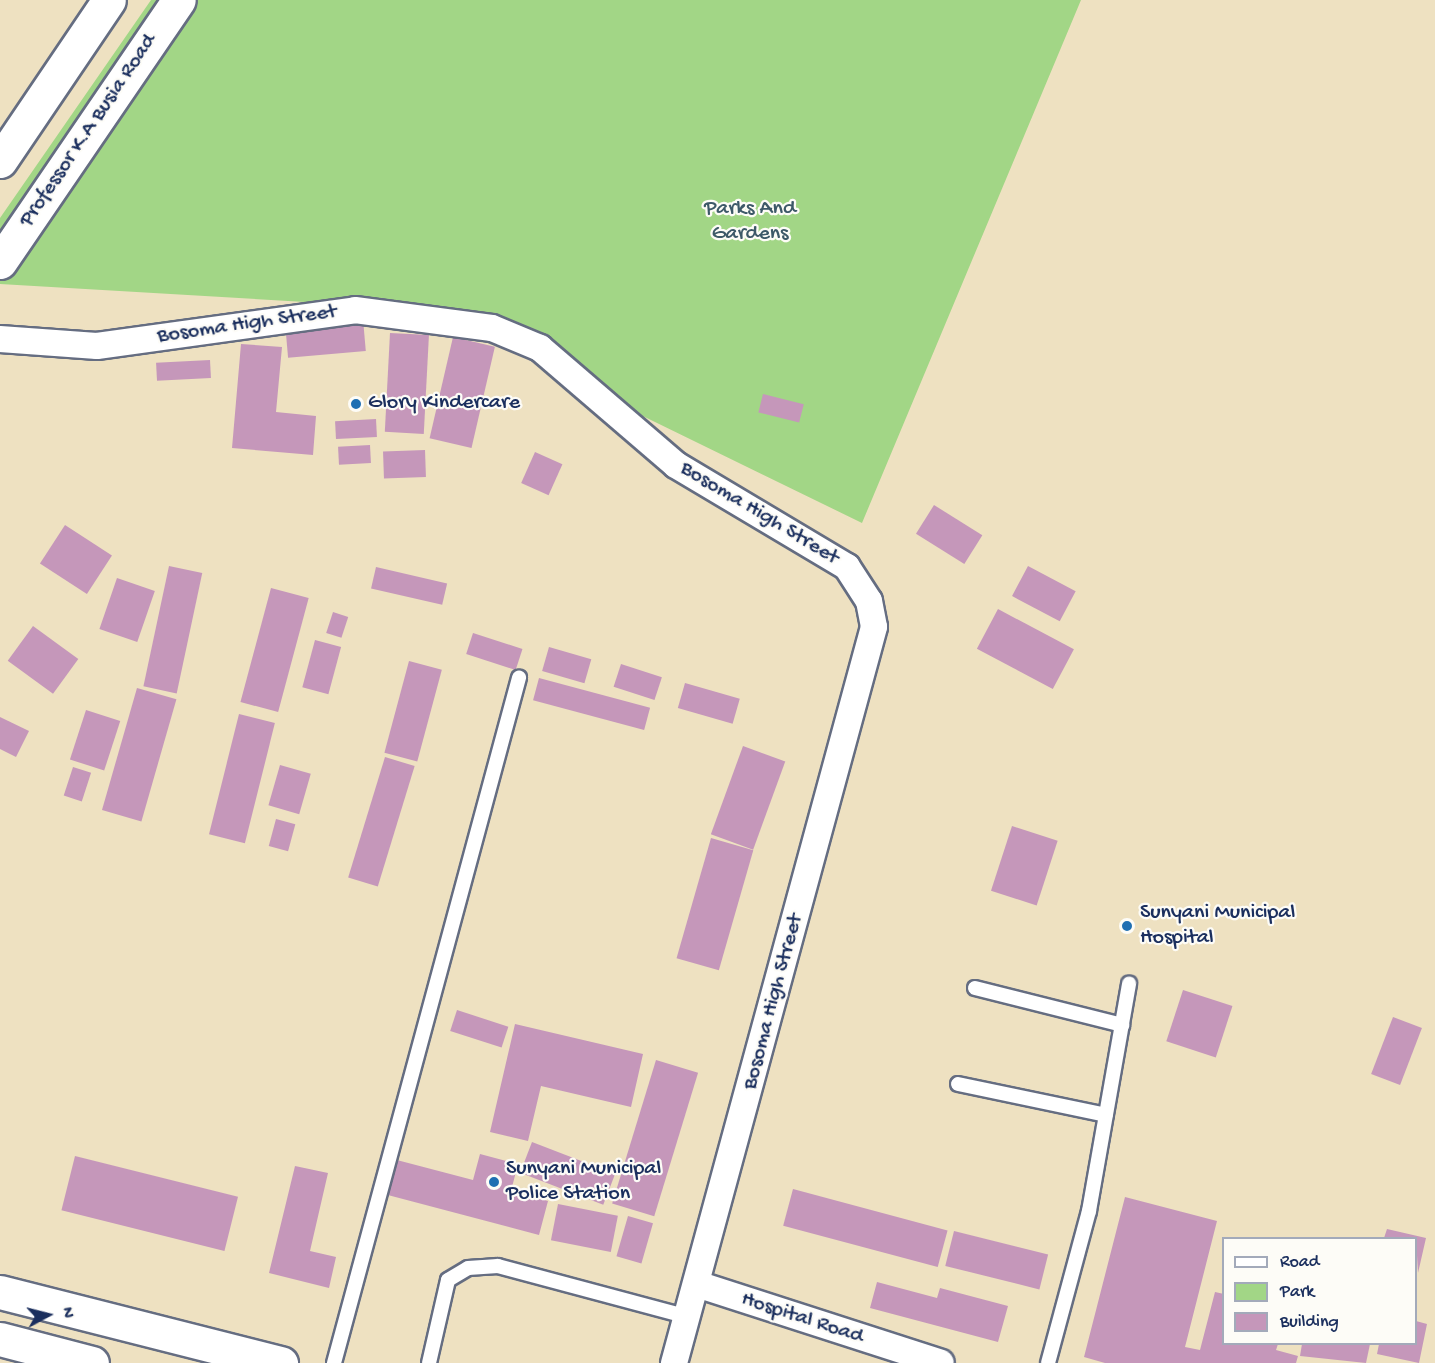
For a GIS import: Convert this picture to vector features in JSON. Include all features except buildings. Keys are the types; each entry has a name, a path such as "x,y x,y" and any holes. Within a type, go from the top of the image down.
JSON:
{"main road":[{"path":"0,161 109,0"},
{"name":"Professor K.A Busia Road","path":"0,262 179,0"},
{"path":"0,1292 281,1363"},
{"path":"0,1339 92,1363"}],"street":[{"name":"Bosoma High Street","path":"0,339 97,346 355,310 492,328 540,348 676,465 847,567 869,601 874,627 674,1363"},
{"name":"Hospital Road","path":"697,1284 941,1363"}],"lane":[{"path":"334,1363 519,678"},
{"path":"1048,1363 1089,1211 1129,983"},
{"path":"975,988 1122,1025"},
{"path":"958,1084 1106,1115"},
{"path":"429,1363 448,1280 468,1268 498,1266 688,1317"}],"green space":[{"name":"Parks And Gardens","path":"151,0 1081,0 862,523 610,400 502,322 373,306 0,284 0,218"}],"place":[{"name":"Glory Kindercare","path":"356,404"},
{"name":"Sunyani Municipal Hospital","path":"1127,926"},
{"name":"Sunyani Municipal Police Station","path":"494,1182"}]}
